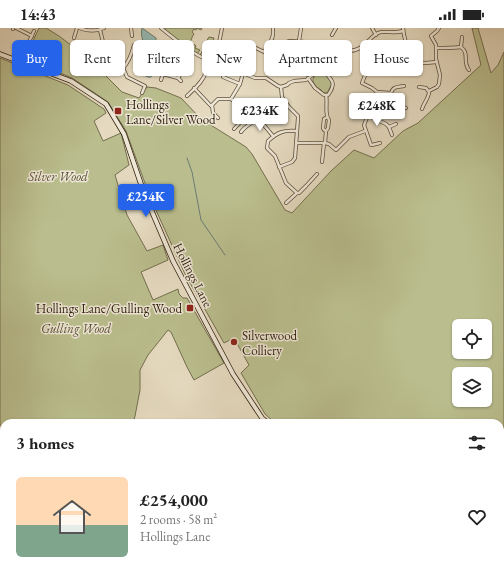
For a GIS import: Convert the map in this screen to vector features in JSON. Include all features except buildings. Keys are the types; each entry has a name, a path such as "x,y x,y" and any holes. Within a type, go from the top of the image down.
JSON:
{"street":[{"path":"14,28 32,36"},
{"path":"74,38 78,28 90,31 104,28"},
{"path":"131,28 132,36"},
{"path":"162,28 176,40"},
{"path":"220,40 222,28"},
{"path":"271,40 273,28"},
{"path":"299,40 301,28"},
{"path":"330,28 335,29 332,35"},
{"path":"372,28 376,35"},
{"path":"429,91 437,87 439,84 440,75 436,62 435,42 431,36 439,28"},
{"path":"100,30 102,40"},
{"path":"371,40 376,35 383,32 395,33 403,30 406,43 406,62 436,62"},
{"path":"30,40 34,31"},
{"path":"462,37 461,46 466,54 466,66 468,70"},
{"path":"436,48 455,48 461,46"},
{"path":"125,66 133,48"},
{"name":"Hollings Lane","path":"0,54 12,58"},
{"path":"461,67 466,66"},
{"path":"125,73 128,77 145,86 142,93"},
{"name":"Hollings Lane","path":"58,76 71,81 106,104 124,134 144,193 173,261 233,374 263,419"},
{"path":"161,80 162,76"},
{"path":"170,76 178,78 180,81"},
{"path":"187,96 204,76"},
{"path":"231,99 240,84 242,76"},
{"path":"249,76 255,78 266,78 281,87 311,76"},
{"path":"326,95 329,94 333,84 329,76"},
{"path":"365,76 362,83 377,92 391,93"},
{"path":"126,81 128,77"},
{"path":"223,77 240,84"},
{"path":"308,78 314,88 326,95"},
{"path":"404,86 394,87 391,93 391,101 406,108"},
{"path":"279,167 292,162 295,158 298,116 281,96 281,87"},
{"path":"419,87 426,88 429,91"},
{"path":"194,88 209,105 212,105"},
{"path":"422,109 430,94 429,91"},
{"path":"377,92 364,125 371,145 380,143"},
{"path":"326,95 326,117 324,119 323,128 326,131"},
{"path":"241,132 251,122 283,98"},
{"path":"212,105 218,99 231,99 238,105 239,110 246,116"},
{"path":"234,129 246,116 262,104"},
{"path":"212,105 213,113 218,118"},
{"path":"354,109 386,124 392,135"},
{"path":"322,162 329,120 326,117"},
{"path":"258,118 273,136"},
{"path":"389,127 396,124"},
{"path":"297,131 286,131 273,136 267,143 267,148 275,156 286,183 297,193"},
{"path":"296,143 324,143 337,149 349,137 365,131"},
{"path":"286,203 297,193 303,190 317,174"}],"green space":[{"path":"39,28 46,28 70,44 70,76 106,76 122,92 139,98 147,87 156,88 181,98 201,119 246,147 252,154 285,210 292,213 331,171 354,150 374,158 403,131 418,123 481,65 472,28 478,28 491,73 498,65 504,52 504,419 271,419 265,414 241,373 249,365 234,338 224,343 185,274 150,197 126,131 108,102 72,78 62,74 62,40 33,40"},
{"path":"161,28 197,28 192,32 194,34 191,40 178,40"},
{"path":"209,37 214,38 214,40 207,40"},
{"path":"194,44 196,46 195,48 200,50 197,54 194,52"},
{"path":"0,58 12,63 12,76 45,76 68,85 104,109 106,113 94,121 103,141 121,133 129,165 115,175 127,215 147,251 163,245 168,260 141,272 153,300 178,289 179,294 183,298 187,298 224,363 194,380 171,332 168,330 148,355 140,370 140,390 134,419 0,419"},
{"path":"314,77 328,77 332,84 327,93 323,93 317,87 313,81"}],"water":[{"path":"142,28 156,38 156,40 142,40"}],"waterway":[{"path":"187,158 192,172 201,220 225,255"}],"place":[{"name":"Hollings Lane/Silver Wood","path":"118,111"},
{"name":"Hollings Lane/Gulling Wood","path":"190,308"},
{"name":"Silverwood Colliery","path":"234,342"}],"park label":[{"name":"Silver Wood","path":"58,176"},
{"name":"Gulling Wood","path":"76,328"}]}
